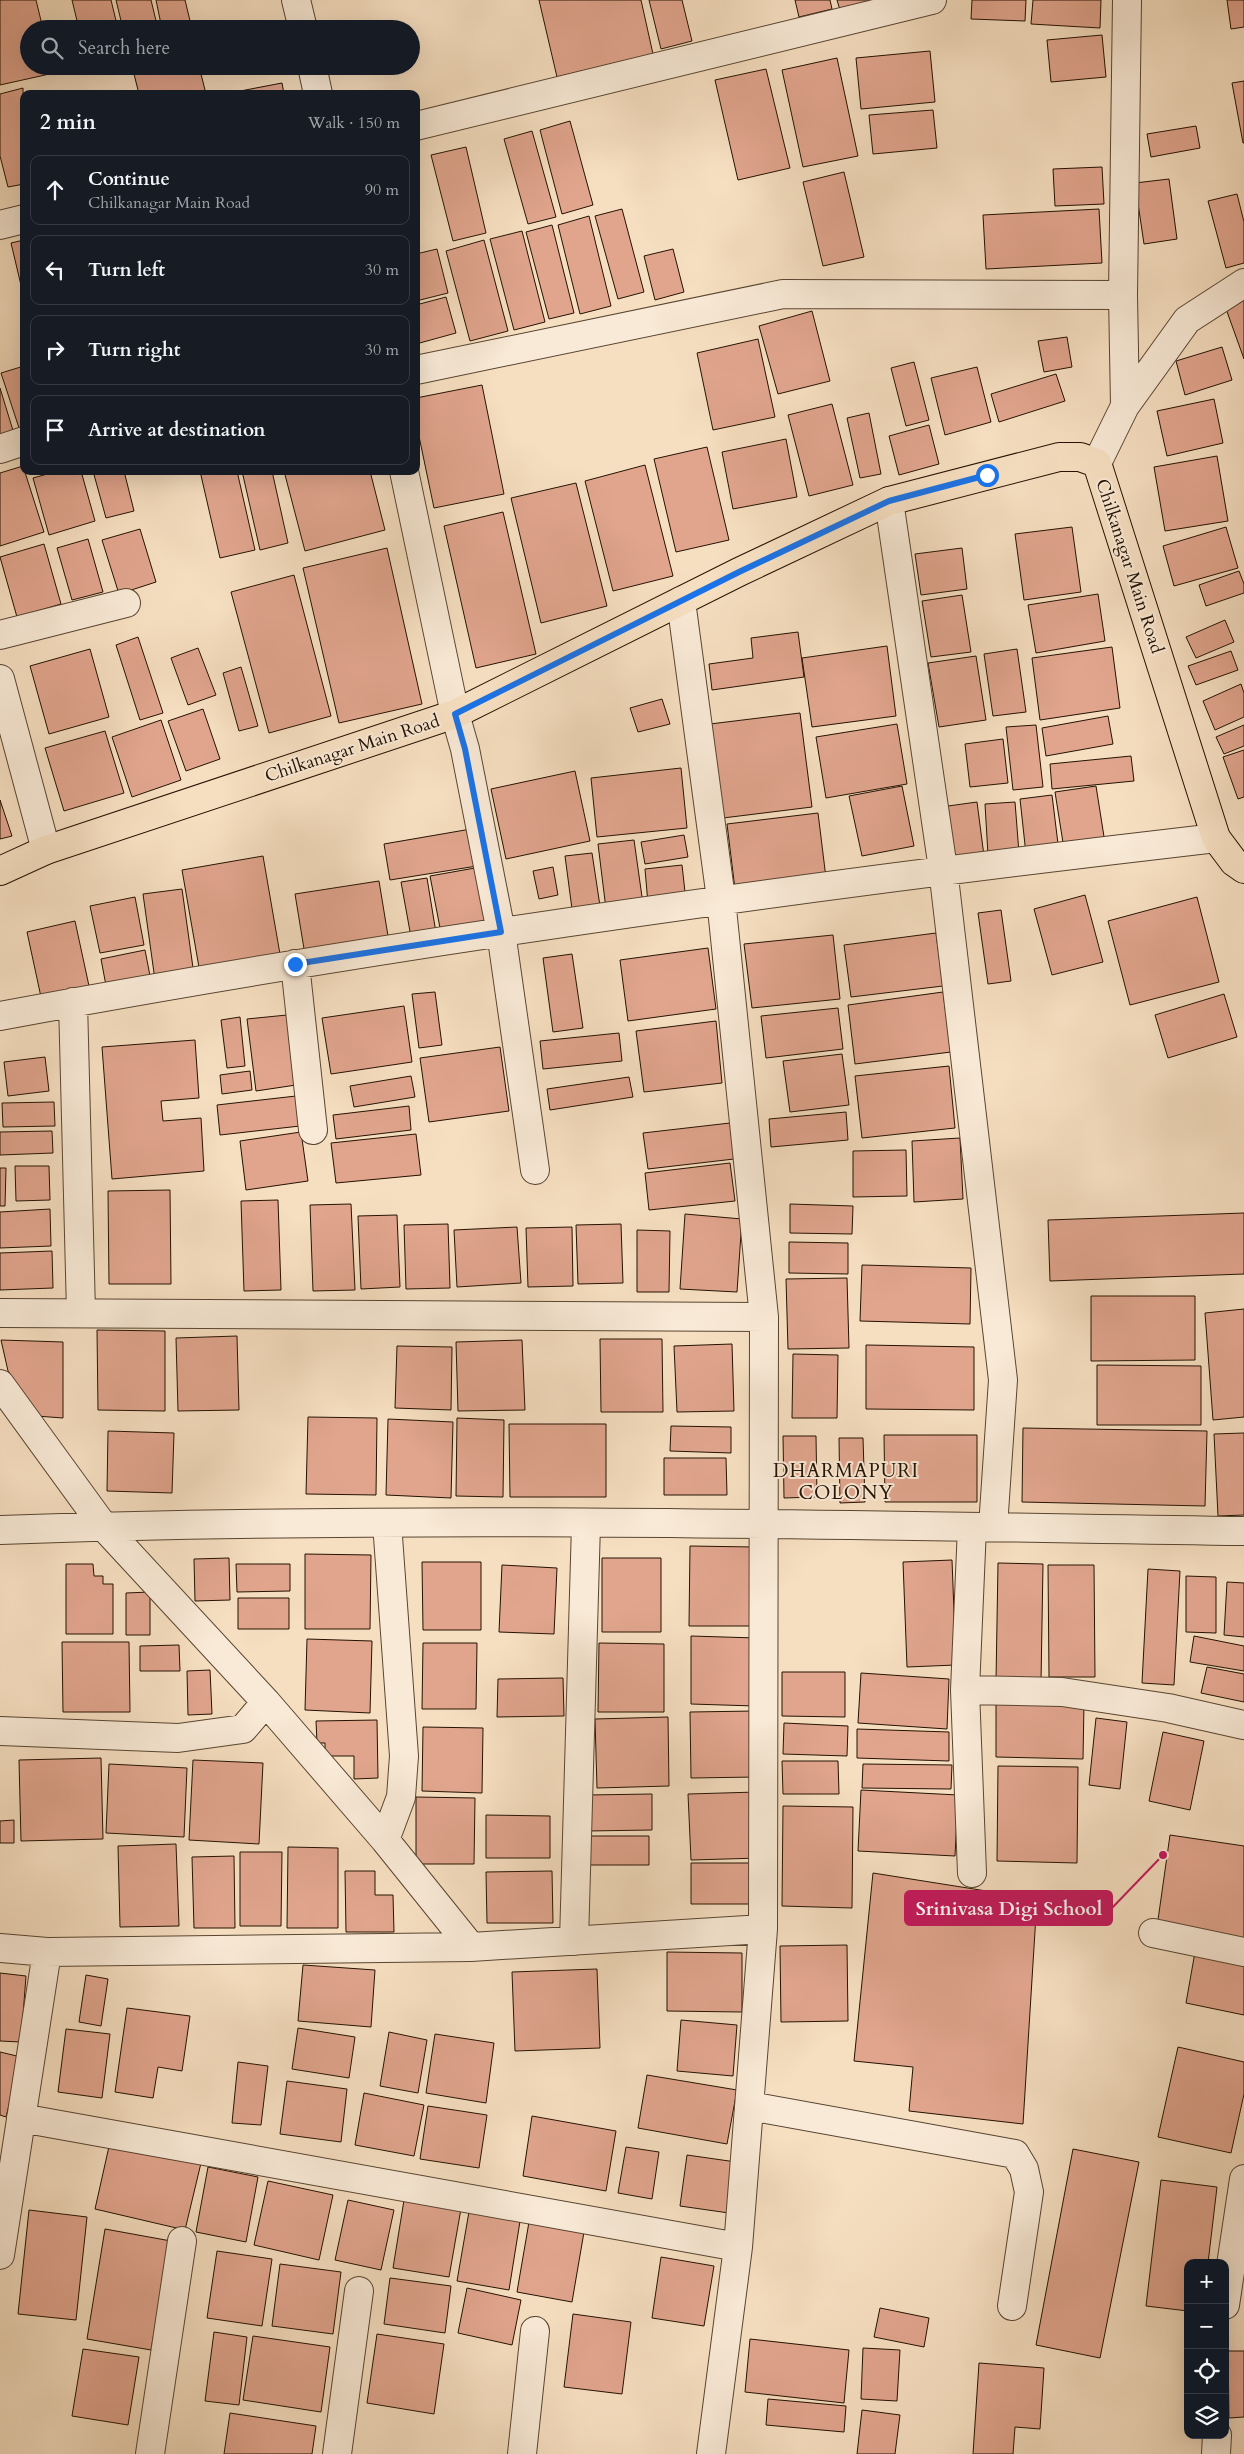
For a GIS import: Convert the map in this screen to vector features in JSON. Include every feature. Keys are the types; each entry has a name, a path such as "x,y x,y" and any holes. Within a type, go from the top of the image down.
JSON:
{"main road":[{"name":"Chilkanagar Main Road","path":"0,871 46,850 455,714 681,601 889,501 1059,457 1080,457 1097,463 1216,838 1234,862 1244,869"}],"street":[{"path":"296,0 301,20"},
{"path":"420,125 932,0"},
{"path":"1125,406 1123,295 1127,0"},
{"path":"314,75 317,90"},
{"path":"0,225 20,220"},
{"path":"1097,463 1125,406 1187,320 1244,283"},
{"path":"420,369 783,294 1123,295"},
{"path":"0,449 20,442"},
{"path":"405,475 455,714 465,749 501,932 535,1170"},
{"path":"889,501 943,870 1003,1380 982,1527 965,1690 972,1873"},
{"path":"681,601 721,899 764,1317 763,1929 738,2247 711,2454"},
{"path":"0,635 126,602"},
{"path":"0,679 46,850"},
{"path":"0,1016 295,964 721,899 943,870 1216,838"},
{"path":"295,964 313,1130"},
{"path":"73,1002 81,1312"},
{"path":"0,1313 764,1317"},
{"path":"0,1384 104,1527 266,1702 384,1840 472,1947"},
{"path":"0,1530 387,1523 763,1524 1244,1532"},
{"path":"384,1840 401,1797 404,1756 387,1523"},
{"path":"574,1941 586,1524"},
{"path":"965,1690 1062,1692 1168,1708 1244,1725"},
{"path":"0,1731 178,1738 243,1729 266,1702"},
{"path":"0,1948 47,1952 472,1947 763,1929"},
{"path":"1153,1934 1244,1952"},
{"path":"0,2255 47,1952"},
{"path":"749,2106 1015,2154 1024,2169 1029,2192 1012,2306"},
{"path":"21,2118 738,2247"},
{"path":"1225,2304 1244,2179"},
{"path":"150,2454 182,2241"},
{"path":"337,2454 359,2291"},
{"path":"522,2454 535,2331"},
{"path":"1216,2454 1217,2439"}],"building":[{"path":"0,0 36,0 41,20 20,20 20,75 45,75 0,85"},
{"path":"72,0 111,0 116,20 77,20"},
{"path":"116,0 151,0 156,20 121,20"},
{"path":"156,0 185,0 190,20 160,20"},
{"path":"539,0 641,0 653,54 557,77"},
{"path":"649,0 682,0 692,41 661,49"},
{"path":"795,0 830,0 832,9 799,17"},
{"path":"837,0 878,0 840,10"},
{"path":"972,0 1026,0 1025,21 971,19"},
{"path":"1033,0 1101,0 1100,28 1031,24"},
{"path":"1227,0 1244,0 1244,27 1231,29"},
{"path":"1102,35 1106,77 1051,82 1047,40"},
{"path":"930,51 935,102 861,109 856,58"},
{"path":"837,58 858,156 803,167 782,70"},
{"path":"766,69 790,168 738,180 715,80"},
{"path":"134,75 201,75 205,90 138,90"},
{"path":"1244,81 1244,143 1243,143 1232,83"},
{"path":"282,83 283,90 245,90"},
{"path":"23,88 23,90 20,90 20,185 8,187 0,156 0,94"},
{"path":"933,110 937,148 873,154 869,115"},
{"path":"570,121 593,205 562,214 540,130"},
{"path":"1196,126 1200,148 1151,157 1147,134"},
{"path":"532,131 556,217 528,224 504,139"},
{"path":"466,147 486,233 453,241 431,155"},
{"path":"1102,167 1104,204 1055,206 1053,169"},
{"path":"844,172 864,257 823,266 803,182"},
{"path":"1169,179 1177,239 1144,244 1135,183"},
{"path":"1237,194 1244,222 1244,263 1226,268 1208,201"},
{"path":"622,209 644,292 618,299 595,216"},
{"path":"1099,209 1102,263 986,269 983,215"},
{"path":"589,216 611,306 580,314 558,225"},
{"path":"552,225 574,313 549,319 526,232"},
{"path":"522,231 545,322 514,330 490,239"},
{"path":"484,240 508,331 470,341 446,251"},
{"path":"20,241 20,281 11,243"},
{"path":"437,249 448,293 420,300 420,253"},
{"path":"673,249 684,292 655,300 644,256"},
{"path":"446,297 456,333 420,343 420,304"},
{"path":"1244,300 1244,359 1225,306"},
{"path":"812,311 830,381 778,394 759,326"},
{"path":"1067,337 1072,367 1044,372 1038,341"},
{"path":"758,339 775,417 713,430 697,353"},
{"path":"1222,347 1232,380 1185,395 1176,361"},
{"path":"914,362 929,420 906,426 891,368"},
{"path":"20,367 20,431 1,373"},
{"path":"977,367 991,422 945,435 931,378"},
{"path":"1056,374 1065,401 999,422 991,394"},
{"path":"482,385 504,494 434,508 420,441 420,397"},
{"path":"0,388 15,437 0,441"},
{"path":"1214,399 1223,443 1167,456 1157,411"},
{"path":"832,404 853,485 809,496 788,415"},
{"path":"869,413 881,474 860,478 847,418"},
{"path":"929,425 939,464 899,475 889,436"},
{"path":"786,439 797,497 733,509 722,452"},
{"path":"707,447 729,540 676,552 654,459"},
{"path":"1217,456 1228,521 1165,531 1154,467"},
{"path":"645,465 673,576 613,591 585,481"},
{"path":"20,467 20,475 26,475 44,532 0,546 0,473"},
{"path":"44,475 82,475 95,521 49,535 33,478"},
{"path":"94,475 125,475 134,511 106,518"},
{"path":"201,475 238,475 255,550 220,558"},
{"path":"243,475 273,475 288,543 260,550"},
{"path":"285,475 371,475 385,530 305,551"},
{"path":"576,483 607,606 541,623 511,498"},
{"path":"503,512 536,654 476,668 444,526"},
{"path":"1072,527 1081,592 1024,600 1015,534"},
{"path":"1226,527 1238,568 1174,586 1163,546"},
{"path":"140,529 156,582 119,594 102,540"},
{"path":"88,539 103,592 72,600 57,548"},
{"path":"44,544 61,604 17,617 0,557"},
{"path":"387,548 422,704 339,723 303,568"},
{"path":"962,548 967,589 921,595 915,554"},
{"path":"1239,571 1244,584 1244,593 1206,606 1199,585"},
{"path":"294,575 331,716 269,733 231,592"},
{"path":"1098,594 1105,641 1036,653 1028,605"},
{"path":"962,595 971,652 931,657 922,601"},
{"path":"1225,620 1234,642 1196,658 1186,637"},
{"path":"798,632 804,677 712,690 709,664 753,658 751,638"},
{"path":"138,637 163,713 140,720 116,645"},
{"path":"887,646 896,716 812,727 802,658"},
{"path":"1112,647 1120,708 1040,720 1032,658"},
{"path":"198,648 216,695 188,705 171,658"},
{"path":"90,649 109,717 49,734 30,666"},
{"path":"1017,649 1026,712 993,716 984,654"},
{"path":"1231,651 1238,670 1196,685 1188,666"},
{"path":"976,656 986,720 939,727 928,663"},
{"path":"241,667 258,726 239,731 223,673"},
{"path":"1241,684 1244,693 1244,717 1215,730 1203,701"},
{"path":"662,699 670,724 638,732 630,708"},
{"path":"203,709 220,759 186,771 168,721"},
{"path":"800,713 812,807 723,818 710,724"},
{"path":"1108,716 1113,744 1046,756 1042,728"},
{"path":"161,720 181,780 132,797 112,737"},
{"path":"897,724 907,784 826,798 816,737"},
{"path":"1036,725 1043,787 1013,790 1006,727"},
{"path":"1244,725 1244,746 1224,754 1216,737"},
{"path":"105,731 124,793 64,811 45,748"},
{"path":"1003,739 1008,783 970,787 965,744"},
{"path":"1244,750 1244,797 1238,799 1223,757"},
{"path":"1131,756 1134,781 1052,789 1050,764"},
{"path":"681,768 687,828 597,837 591,778"},
{"path":"575,771 590,841 506,859 491,789"},
{"path":"902,786 914,846 862,856 849,796"},
{"path":"1096,786 1105,843 1064,849 1055,792"},
{"path":"1052,795 1059,852 1026,854 1020,799"},
{"path":"0,800 12,836 0,839"},
{"path":"977,802 984,856 954,859 948,806"},
{"path":"1015,802 1019,853 988,855 985,804"},
{"path":"818,813 826,878 735,889 727,824"},
{"path":"471,829 477,866 390,880 384,844"},
{"path":"684,835 688,857 645,864 641,842"},
{"path":"634,840 643,904 606,909 598,844"},
{"path":"592,853 600,906 572,909 565,856"},
{"path":"263,856 281,960 200,973 182,870"},
{"path":"682,865 686,901 648,904 645,869"},
{"path":"553,867 558,895 539,899 533,871"},
{"path":"475,868 486,924 441,933 430,876"},
{"path":"427,878 436,933 411,937 401,882"},
{"path":"379,881 389,942 305,955 295,894"},
{"path":"182,889 194,975 155,980 143,894"},
{"path":"1085,895 1103,962 1052,975 1034,909"},
{"path":"135,897 144,945 100,953 90,906"},
{"path":"1197,897 1219,982 1130,1005 1108,921"},
{"path":"1001,910 1011,981 988,984 978,913"},
{"path":"75,921 89,986 41,997 27,932"},
{"path":"936,933 943,986 851,997 844,945"},
{"path":"833,935 840,999 752,1008 744,944"},
{"path":"708,948 716,1009 628,1021 620,960"},
{"path":"145,950 151,981 107,991 101,959"},
{"path":"572,954 583,1028 553,1032 543,958"},
{"path":"435,992 442,1045 419,1048 412,994"},
{"path":"943,992 951,1052 855,1064 848,1005"},
{"path":"1224,994 1237,1037 1168,1058 1155,1015"},
{"path":"404,1006 412,1062 331,1074 322,1018"},
{"path":"838,1008 843,1049 766,1058 761,1016"},
{"path":"287,1015 296,1085 256,1091 247,1019"},
{"path":"240,1017 245,1066 227,1068 221,1020"},
{"path":"716,1021 722,1083 644,1092 636,1031"},
{"path":"619,1033 622,1061 543,1069 540,1041"},
{"path":"195,1040 199,1098 161,1101 163,1121 201,1118 204,1171 112,1179 102,1047"},
{"path":"500,1047 509,1111 429,1122 420,1058"},
{"path":"842,1054 849,1105 790,1112 783,1061"},
{"path":"45,1057 49,1091 8,1096 4,1062"},
{"path":"949,1066 955,1128 862,1138 855,1076"},
{"path":"250,1071 252,1090 222,1094 220,1075"},
{"path":"411,1076 415,1097 354,1107 350,1086"},
{"path":"629,1077 633,1097 550,1110 547,1089"},
{"path":"296,1096 300,1126 220,1135 217,1105"},
{"path":"54,1102 55,1126 3,1127 2,1103"},
{"path":"409,1106 411,1130 336,1139 333,1115"},
{"path":"846,1112 848,1140 771,1147 769,1119"},
{"path":"730,1123 734,1159 648,1169 643,1133"},
{"path":"52,1131 53,1153 0,1155 0,1132"},
{"path":"301,1132 308,1181 246,1190 240,1141"},
{"path":"416,1134 421,1175 336,1183 331,1143"},
{"path":"960,1138 963,1199 914,1202 912,1141"},
{"path":"906,1150 907,1196 853,1197 853,1151"},
{"path":"730,1163 735,1201 649,1210 645,1173"},
{"path":"15,1166 49,1166 50,1200 16,1201"},
{"path":"0,1168 6,1168 5,1206 0,1206"},
{"path":"170,1190 171,1284 109,1284 108,1191"},
{"path":"278,1200 281,1290 244,1291 241,1201"},
{"path":"351,1204 355,1290 313,1291 310,1205"},
{"path":"790,1204 853,1206 852,1234 790,1233"},
{"path":"50,1209 51,1246 0,1248 0,1212"},
{"path":"1244,1213 1244,1274 1050,1281 1048,1220"},
{"path":"685,1214 742,1219 737,1292 680,1289"},
{"path":"397,1215 400,1287 361,1289 358,1216"},
{"path":"448,1224 450,1288 406,1289 404,1225"},
{"path":"621,1224 623,1283 578,1284 576,1225"},
{"path":"517,1227 521,1283 457,1287 454,1230"},
{"path":"572,1227 573,1286 528,1287 526,1228"},
{"path":"637,1230 670,1231 669,1292 637,1292"},
{"path":"789,1242 848,1243 848,1274 789,1273"},
{"path":"52,1251 53,1288 0,1290 0,1253"},
{"path":"862,1265 971,1268 970,1324 860,1321"},
{"path":"847,1278 849,1348 788,1349 786,1279"},
{"path":"1091,1296 1195,1296 1195,1360 1091,1361"},
{"path":"1244,1309 1244,1417 1213,1420 1205,1313"},
{"path":"97,1330 165,1331 165,1411 98,1410"},
{"path":"237,1336 239,1410 178,1411 176,1338"},
{"path":"600,1339 662,1339 663,1412 601,1412"},
{"path":"1,1340 63,1342 63,1418 36,1416 8,1371"},
{"path":"522,1340 525,1410 458,1411 456,1342"},
{"path":"732,1344 734,1411 677,1412 674,1346"},
{"path":"866,1345 974,1347 974,1410 866,1409"},
{"path":"397,1346 452,1347 451,1410 395,1408"},
{"path":"793,1354 838,1355 837,1418 792,1418"},
{"path":"1097,1365 1201,1366 1201,1425 1097,1425"},
{"path":"308,1417 377,1418 376,1495 306,1494"},
{"path":"457,1418 504,1420 503,1497 456,1496"},
{"path":"388,1419 453,1422 451,1498 386,1495"},
{"path":"509,1424 606,1424 606,1497 510,1497"},
{"path":"671,1426 731,1427 731,1453 670,1451"},
{"path":"1023,1428 1207,1431 1205,1506 1022,1502"},
{"path":"108,1431 174,1433 172,1493 107,1491"},
{"path":"1244,1433 1244,1515 1218,1516 1214,1434"},
{"path":"884,1435 977,1435 977,1502 885,1502"},
{"path":"783,1436 816,1436 817,1497 784,1498"},
{"path":"839,1438 863,1438 865,1502 840,1503"},
{"path":"664,1458 726,1458 727,1495 664,1495"},
{"path":"690,1546 754,1547 754,1626 689,1626"},
{"path":"305,1554 371,1555 370,1629 305,1629"},
{"path":"229,1558 230,1600 195,1601 194,1559"},
{"path":"602,1558 661,1558 661,1632 602,1632"},
{"path":"952,1560 956,1665 907,1667 903,1562"},
{"path":"422,1562 481,1562 481,1630 423,1630"},
{"path":"998,1563 1043,1564 1041,1682 996,1681"},
{"path":"66,1564 93,1564 94,1576 103,1576 103,1584 113,1584 113,1634 66,1634"},
{"path":"236,1564 290,1564 290,1591 237,1592"},
{"path":"502,1565 557,1568 554,1634 499,1632"},
{"path":"1048,1565 1094,1565 1095,1677 1049,1677"},
{"path":"1148,1569 1180,1571 1174,1685 1142,1683"},
{"path":"1186,1576 1216,1577 1216,1633 1186,1632"},
{"path":"1227,1582 1244,1583 1244,1637 1224,1635"},
{"path":"150,1592 150,1635 126,1635 126,1593"},
{"path":"238,1598 289,1598 289,1629 238,1629"},
{"path":"691,1636 756,1638 755,1706 691,1704"},
{"path":"1194,1636 1244,1646 1244,1671 1190,1662"},
{"path":"307,1639 372,1641 370,1713 305,1710"},
{"path":"62,1642 129,1642 130,1712 63,1712"},
{"path":"423,1643 477,1643 476,1709 422,1709"},
{"path":"599,1643 664,1644 664,1712 598,1712"},
{"path":"179,1645 180,1671 140,1671 140,1646"},
{"path":"1207,1667 1244,1674 1244,1702 1201,1693"},
{"path":"210,1670 212,1714 188,1715 187,1671"},
{"path":"782,1672 845,1672 845,1717 782,1716"},
{"path":"861,1673 949,1679 947,1729 858,1723"},
{"path":"563,1678 564,1716 497,1717 498,1679"},
{"path":"996,1701 1084,1703 1083,1759 996,1757"},
{"path":"754,1711 756,1777 691,1778 690,1712"},
{"path":"668,1717 669,1786 597,1788 595,1719"},
{"path":"1096,1718 1127,1722 1120,1789 1089,1785"},
{"path":"377,1720 378,1778 354,1779 354,1756 325,1756 325,1743 317,1743 316,1721"},
{"path":"784,1723 848,1726 847,1756 783,1754"},
{"path":"423,1727 483,1728 482,1793 422,1791"},
{"path":"857,1729 949,1732 949,1761 857,1758"},
{"path":"1163,1732 1204,1741 1190,1810 1149,1801"},
{"path":"101,1758 103,1839 21,1841 19,1760"},
{"path":"193,1760 263,1763 259,1844 189,1840"},
{"path":"782,1761 838,1761 839,1794 783,1794"},
{"path":"109,1764 187,1768 184,1837 106,1833"},
{"path":"863,1764 952,1765 951,1789 862,1788"},
{"path":"998,1766 1078,1767 1077,1863 997,1861"},
{"path":"861,1790 958,1795 955,1856 858,1851"},
{"path":"757,1792 760,1858 691,1860 688,1794"},
{"path":"652,1794 652,1830 587,1831 587,1795"},
{"path":"416,1797 475,1798 474,1864 416,1864"},
{"path":"783,1806 853,1807 852,1908 782,1906"},
{"path":"486,1815 550,1816 550,1858 486,1858"},
{"path":"14,1820 14,1843 0,1843 0,1821"},
{"path":"1170,1835 1244,1846 1244,1939 1157,1927"},
{"path":"588,1836 649,1836 649,1865 588,1865"},
{"path":"176,1844 179,1926 120,1927 118,1846"},
{"path":"288,1847 338,1848 338,1928 287,1928"},
{"path":"240,1852 282,1852 281,1926 240,1926"},
{"path":"234,1856 235,1928 194,1928 192,1857"},
{"path":"691,1863 754,1863 754,1904 691,1904"},
{"path":"345,1871 375,1871 375,1895 393,1895 394,1932 346,1932"},
{"path":"552,1871 553,1923 487,1923 486,1872"},
{"path":"873,1873 1037,1899 1023,2124 909,2111 913,2067 854,2061"},
{"path":"847,1945 848,2021 781,2022 780,1946"},
{"path":"667,1952 742,1953 742,2012 667,2011"},
{"path":"1195,1952 1244,1962 1244,2015 1186,2003"},
{"path":"303,1965 375,1970 371,2027 298,2021"},
{"path":"597,1969 600,2048 515,2051 512,1972"},
{"path":"0,1973 26,1976 21,2042 0,2041"},
{"path":"86,1975 108,1979 101,2026 79,2022"},
{"path":"127,2008 190,2016 182,2071 158,2067 153,2098 115,2092"},
{"path":"681,2020 737,2025 733,2076 677,2071"},
{"path":"298,2028 355,2037 349,2078 292,2069"},
{"path":"66,2029 110,2034 102,2098 58,2092"},
{"path":"389,2032 427,2040 418,2093 380,2086"},
{"path":"435,2034 494,2043 486,2103 426,2093"},
{"path":"1178,2047 1244,2062 1244,2094 1231,2153 1158,2137"},
{"path":"0,2052 21,2057 6,2117 0,2115"},
{"path":"238,2062 268,2066 261,2125 232,2123"},
{"path":"647,2075 737,2090 727,2144 638,2128"},
{"path":"287,2081 347,2089 341,2142 280,2134"},
{"path":"364,2093 424,2105 414,2156 355,2145"},
{"path":"428,2106 487,2115 479,2168 420,2159"},
{"path":"532,2116 616,2131 606,2191 523,2176"},
{"path":"110,2142 201,2163 185,2230 95,2209"},
{"path":"626,2147 659,2152 652,2199 618,2193"},
{"path":"1073,2149 1139,2162 1100,2358 1036,2345"},
{"path":"687,2155 736,2162 729,2213 680,2206"},
{"path":"208,2167 258,2177 246,2242 196,2232"},
{"path":"1161,2180 1217,2187 1208,2259 1184,2259 1184,2311 1146,2306"},
{"path":"268,2181 333,2195 319,2260 254,2245"},
{"path":"405,2194 462,2203 449,2277 393,2268"},
{"path":"348,2200 394,2210 381,2270 335,2260"},
{"path":"470,2206 521,2215 509,2290 457,2281"},
{"path":"29,2210 87,2217 76,2320 18,2314"},
{"path":"529,2222 584,2232 572,2302 517,2292"},
{"path":"105,2229 171,2241 151,2350 87,2339"},
{"path":"217,2251 272,2259 262,2326 207,2318"},
{"path":"661,2257 714,2266 704,2326 652,2318"},
{"path":"280,2264 341,2272 333,2334 272,2326"},
{"path":"390,2278 451,2286 445,2333 384,2324"},
{"path":"467,2288 521,2300 512,2345 458,2333"},
{"path":"880,2308 929,2318 924,2347 874,2337"},
{"path":"573,2314 631,2322 622,2394 564,2387"},
{"path":"214,2332 247,2337 239,2405 205,2401"},
{"path":"377,2334 444,2344 434,2414 367,2403"},
{"path":"253,2336 330,2347 321,2412 243,2400"},
{"path":"750,2339 849,2350 844,2403 745,2392"},
{"path":"863,2348 900,2350 897,2401 861,2399"},
{"path":"83,2349 139,2357 128,2425 72,2416"},
{"path":"1229,2351 1244,2351 1244,2417 1229,2418"},
{"path":"979,2363 1044,2368 1040,2429 1015,2427 1013,2454 973,2454"},
{"path":"768,2399 846,2406 844,2432 766,2425"},
{"path":"862,2410 900,2415 895,2454 857,2454"},
{"path":"230,2413 316,2426 312,2454 224,2454"}],"place":[{"name":"Srinivasa Digi School","path":"1163,1855"}],"district":[{"name":"DHARMAPURI COLONY","path":"846,1481"}],"route":[{"path":"295,964 501,932 465,749 455,714 739,572 889,501 987,475"}]}
